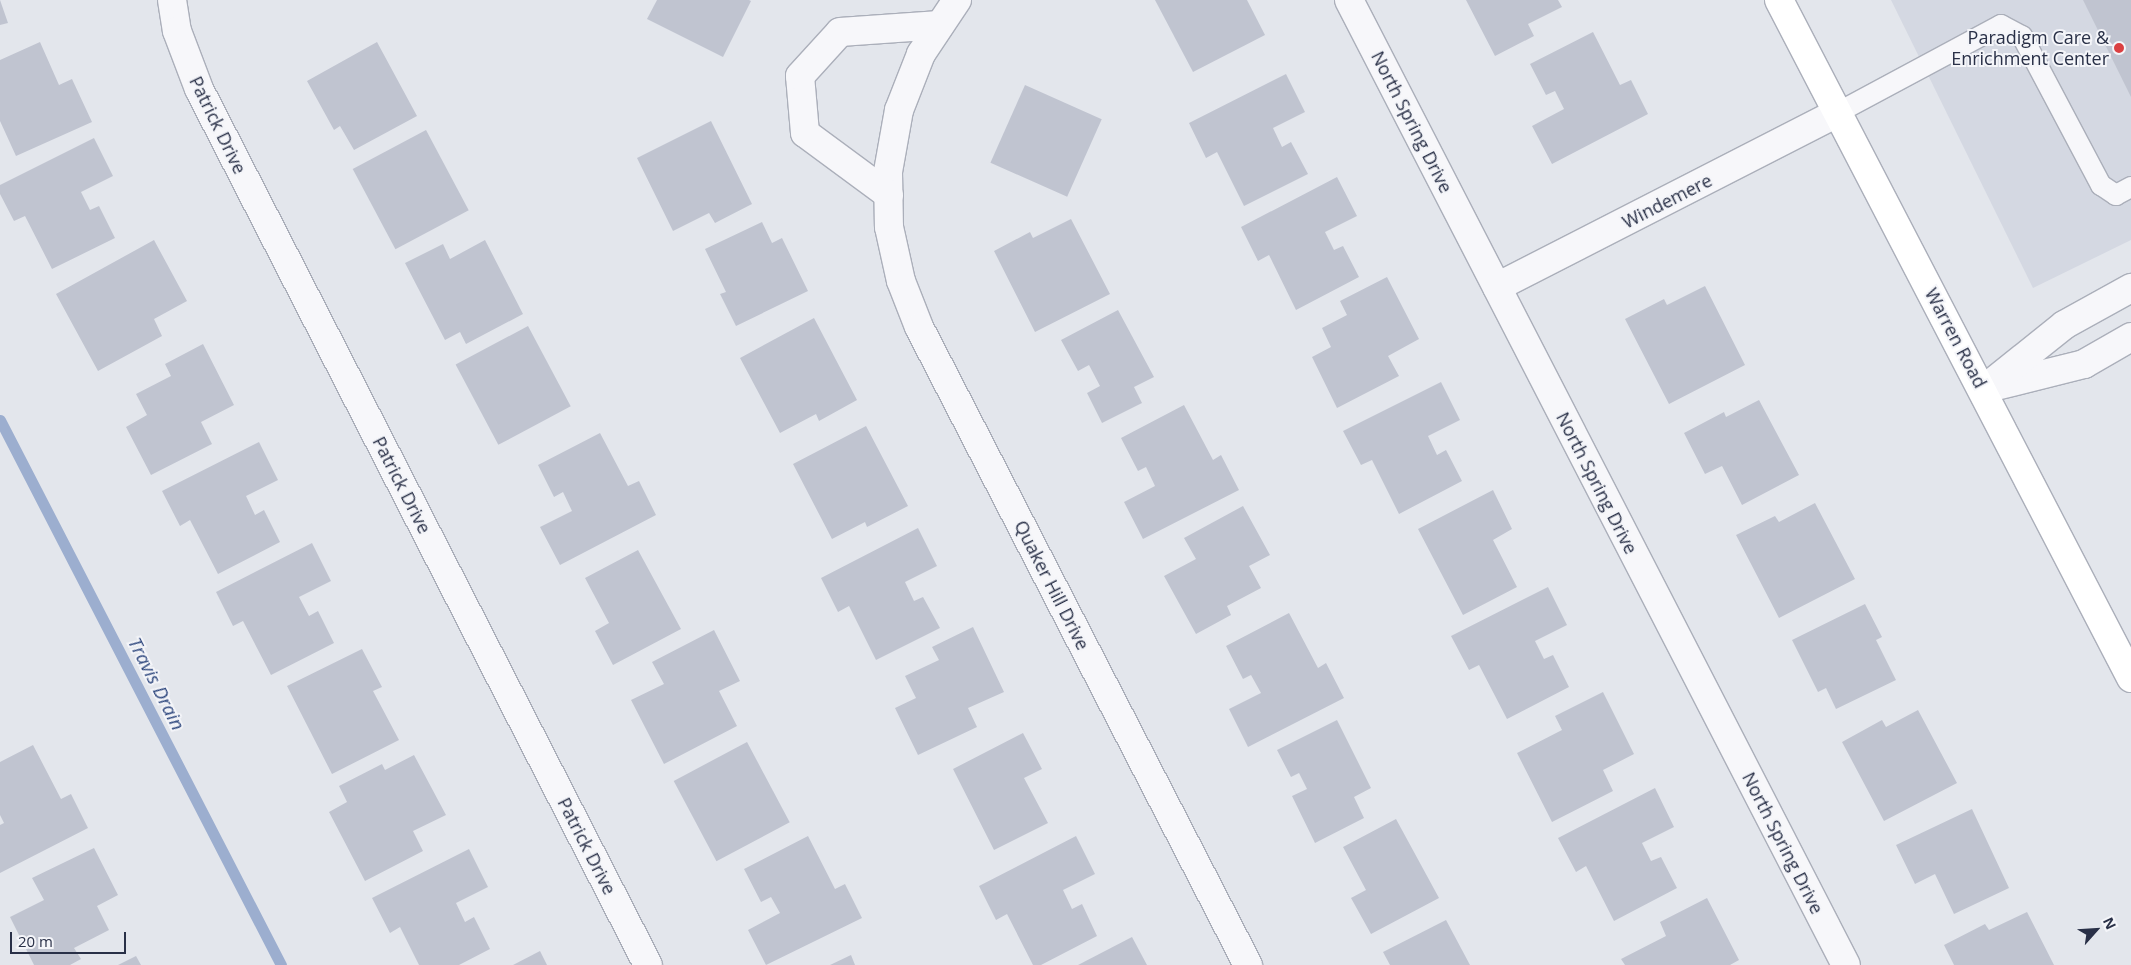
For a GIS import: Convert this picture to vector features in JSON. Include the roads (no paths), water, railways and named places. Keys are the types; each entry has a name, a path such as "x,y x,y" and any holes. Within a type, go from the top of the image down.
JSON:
{"main road":[{"name":"Warren Road","path":"1779,0 2131,678"}],"street":[{"name":"Patrick Drive","path":"172,0 177,31 199,89 648,965"},
{"name":"Quaker Hill Drive","path":"957,0 921,54 899,110 888,172 889,226 901,281 919,327 1248,965"},
{"name":"North Spring Drive","path":"1350,0 1846,965"},
{"path":"889,195 805,132 800,76 840,32 940,24"},
{"name":"Windemere","path":"1496,287 1837,113"},
{"path":"1983,390 2064,325 2131,288"},
{"path":"1983,390 2084,364 2131,337"}],"lane":[{"path":"1837,113 2001,25 2022,36 2101,185 2116,195 2131,187"}],"waterway":[{"name":"Travis Drain","path":"0,420 281,965"}],"place":[{"name":"Paradigm Care & Enrichment Center","path":"2119,48"}]}
